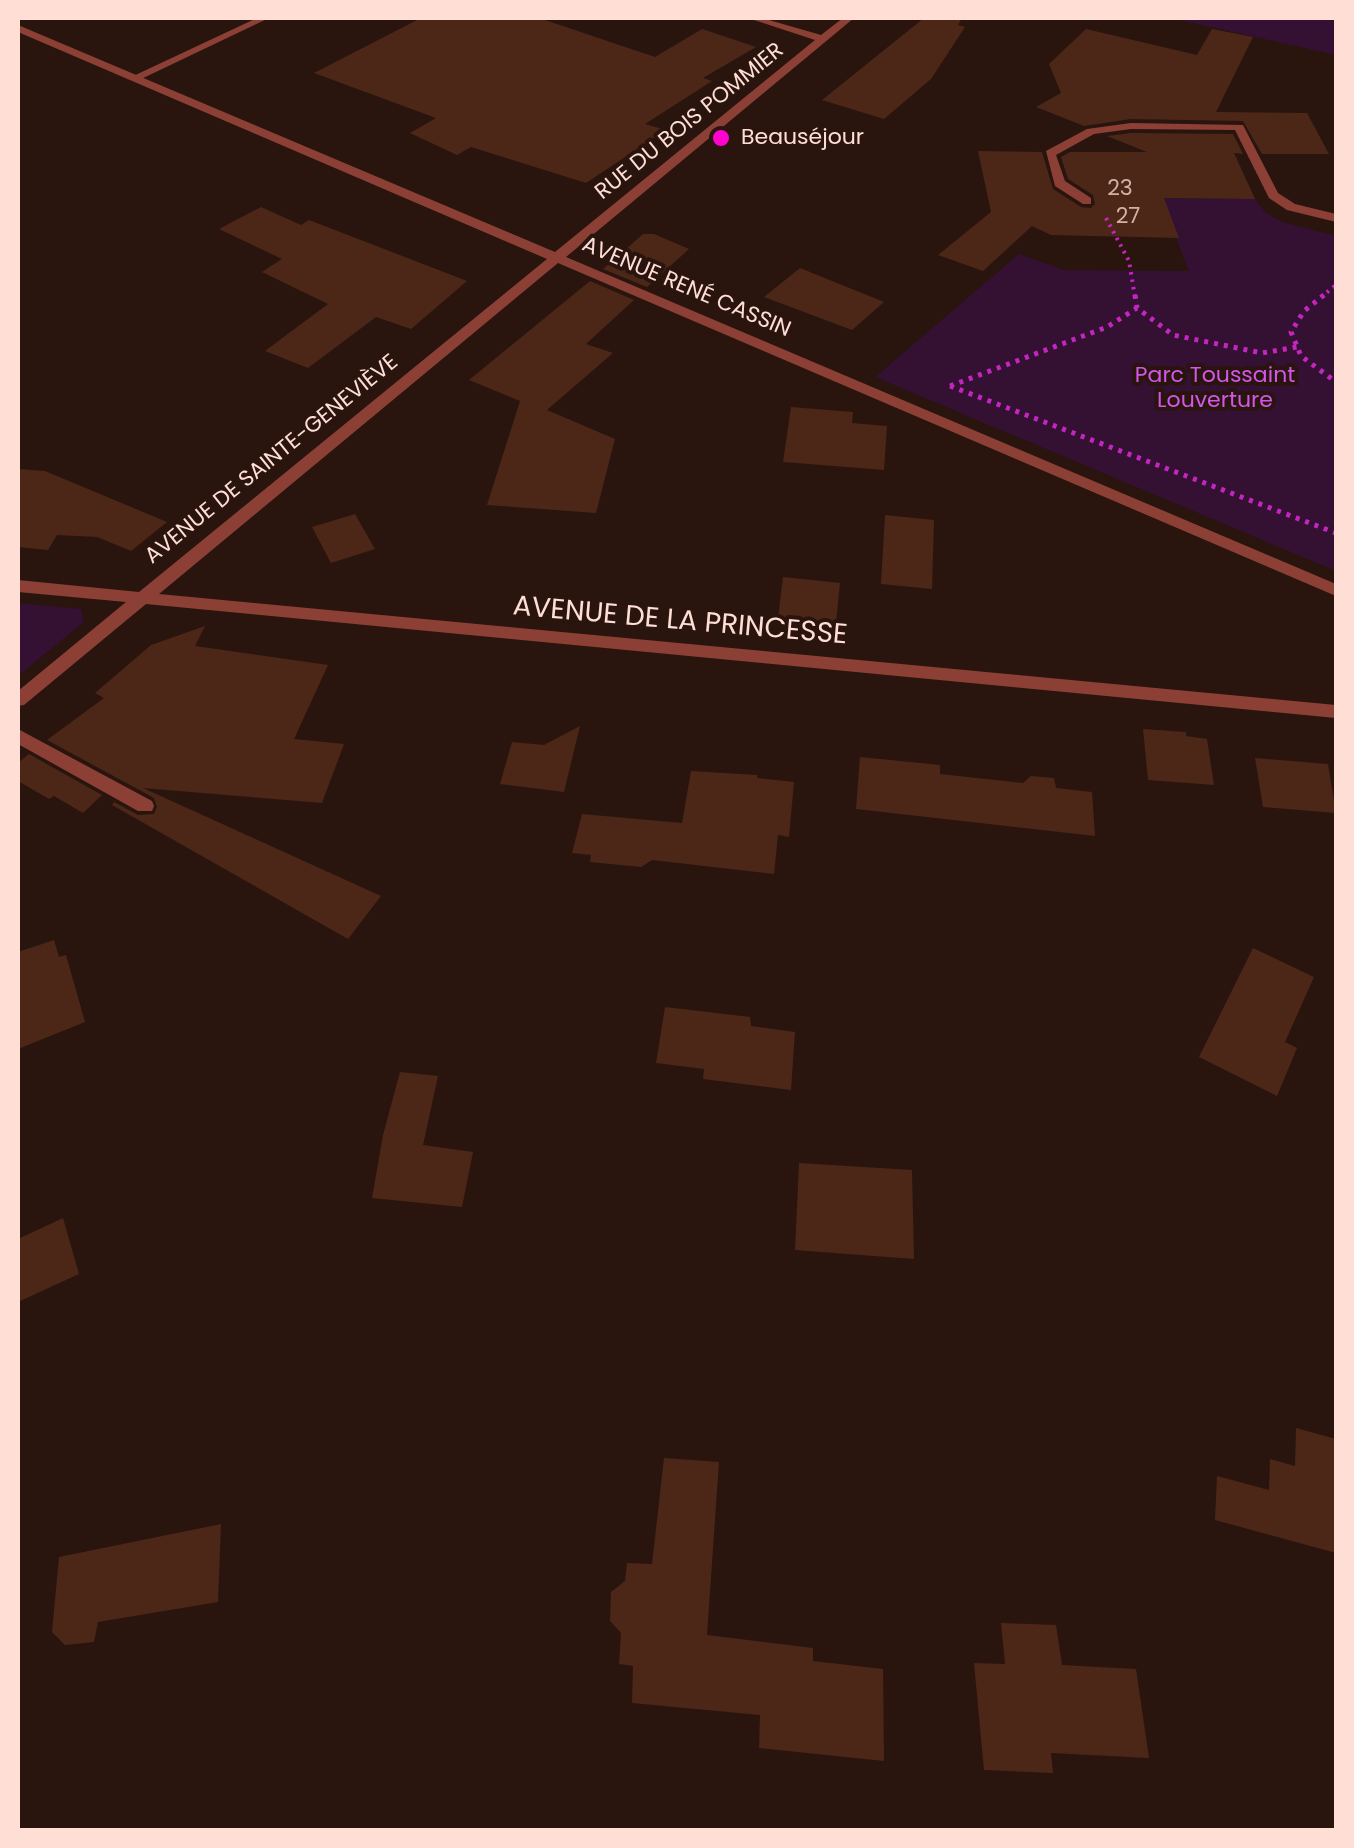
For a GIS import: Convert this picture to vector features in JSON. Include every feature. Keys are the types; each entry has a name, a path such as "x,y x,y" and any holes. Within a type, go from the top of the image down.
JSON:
{"street":[{"path":"135,78 264,18"},
{"path":"753,18 822,39"},
{"name":"RUE DU BOIS POMMIER","path":"556,257 848,18"},
{"name":"AVENUE RENÉ CASSIN","path":"18,28 1336,590"},
{"path":"1087,201 1059,183 1050,154 1091,131 1130,126 1240,127 1273,194 1291,206 1336,218"},
{"name":"AVENUE DE SAINTE-GENEVIÈVE","path":"18,700 556,257"},
{"name":"AVENUE DE LA PRINCESSE","path":"18,586 1336,712"},
{"path":"18,736 145,806"}],"path":[{"path":"1087,201 1102,211 1130,261 1137,308 1173,335 1262,353 1298,347"},
{"path":"1336,286 1304,311 1291,332 1301,356 1336,382"},
{"path":"912,408 950,386 1107,327 1137,308"},
{"path":"950,386 1336,534"}],"green space":[{"path":"1170,18 1336,18 1336,55"},
{"name":"Parc Toussaint Louverture","path":"1160,198 1255,199 1265,212 1282,222 1336,236 1336,571 875,377 1019,254 1064,270 1189,271"},
{"path":"18,603 81,609 84,622 18,676"}],"building":[{"path":"421,18 539,18 655,57 702,29 756,47 703,78 712,81 645,124 666,130 586,183 471,147 457,155 410,133 436,118 314,73"},
{"path":"924,18 962,18 958,25 965,27 931,79 884,119 822,100"},
{"path":"1086,29 1197,55 1212,29 1253,37 1216,112 1307,113 1329,154 1262,154 1243,121 1131,119 1084,126 1036,107 1061,93 1049,64"},
{"path":"1233,134 1243,154 1234,153 1255,199 1164,198 1179,238 1051,235 1032,226 983,271 938,255 991,212 978,151 1042,152 1053,189 1081,207 1091,208 1095,204 1093,195 1068,179 1061,157 1070,152 1147,152 1107,136"},
{"path":"261,207 301,225 309,220 467,281 411,329 376,317 308,368 265,351 328,304 262,272 282,259 219,229"},
{"path":"643,234 654,234 689,249 647,287 603,269"},
{"path":"800,268 884,302 852,330 764,297"},
{"path":"590,281 634,300 586,344 613,353 547,410 615,439 596,513 487,505 520,401 469,380"},
{"path":"791,407 853,412 852,423 887,426 884,470 783,462"},
{"path":"18,469 45,471 167,522 131,551 97,537 57,535 48,550 18,547"},
{"path":"355,514 375,549 331,563 312,527"},
{"path":"885,515 934,520 932,589 881,584"},
{"path":"783,577 840,583 836,623 778,618"},
{"path":"205,626 195,646 328,665 294,739 344,744 322,803 143,788 381,896 348,939 112,805 114,802 138,815 154,814 157,807 154,798 47,740 104,698 95,693 151,645"},
{"path":"580,726 564,792 500,784 512,742 544,745"},
{"path":"1143,729 1186,732 1186,736 1207,739 1214,785 1148,780"},
{"path":"29,754 102,795 83,813 54,796 49,799 18,781 18,763"},
{"path":"860,757 940,765 940,774 1023,783 1031,776 1054,778 1056,788 1092,792 1095,836 856,809"},
{"path":"1255,758 1328,764 1336,813 1263,807"},
{"path":"691,771 757,775 794,782 789,837 778,835 774,874 652,860 641,867 590,862 591,855 572,853 582,814 682,823"},
{"path":"54,940 59,957 66,955 85,1022 18,1049 18,952"},
{"path":"1253,948 1314,977 1285,1042 1297,1048 1277,1096 1199,1057"},
{"path":"665,1007 750,1017 751,1026 795,1032 791,1090 703,1079 704,1069 656,1063"},
{"path":"400,1072 438,1076 423,1145 473,1152 462,1207 372,1198"},
{"path":"799,1163 912,1170 914,1259 795,1250"},
{"path":"63,1218 79,1274 18,1302 18,1239"},
{"path":"1296,1428 1336,1439 1336,1553 1215,1520 1217,1476 1269,1490 1270,1459 1295,1466"},
{"path":"664,1458 719,1462 707,1635 813,1648 813,1661 883,1669 884,1761 759,1748 760,1715 632,1703 633,1666 619,1664 621,1633 610,1621 611,1592 625,1581 627,1563 652,1564"},
{"path":"221,1524 218,1602 98,1622 94,1642 65,1645 52,1632 59,1557"},
{"path":"1001,1623 1056,1625 1062,1665 1136,1669 1149,1758 1051,1753 1053,1773 984,1770 974,1663 1005,1664"}],"place":[{"name":"Beauséjour","path":"721,138"}]}
